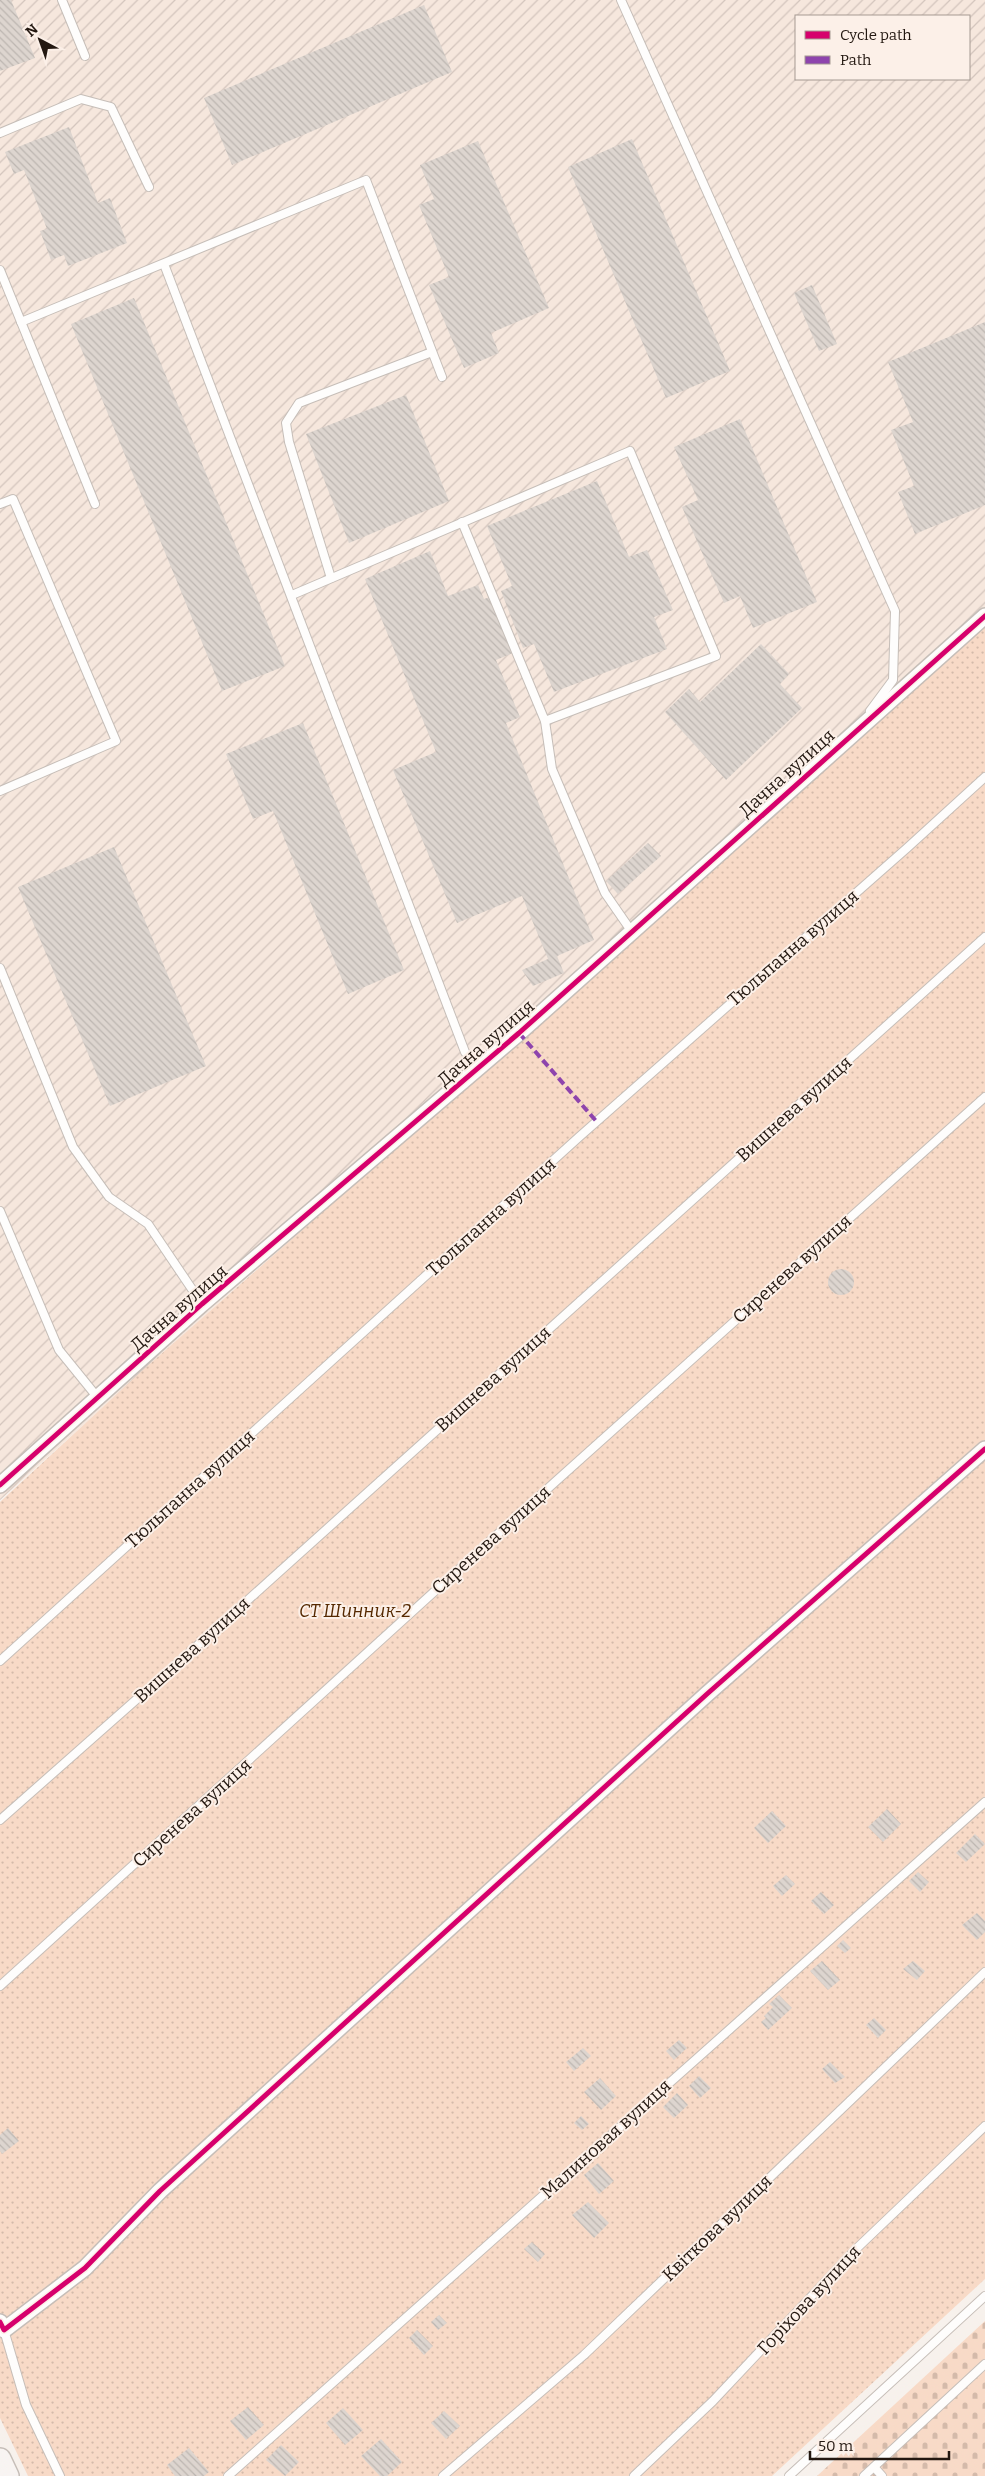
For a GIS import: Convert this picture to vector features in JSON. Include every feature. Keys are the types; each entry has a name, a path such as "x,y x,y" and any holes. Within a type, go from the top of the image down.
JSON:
{"main road":[{"path":"0,2459 8,2476"}],"street":[{"name":"Дачна вулиця","path":"0,1485 202,1304 477,1069 985,616"},
{"path":"2,2326 85,2268 189,2164 707,1694 985,1449"}],"lane":[{"path":"62,0 85,56"},
{"path":"621,0 895,611 893,680 857,729"},
{"path":"0,133 81,99 111,107 149,187"},
{"path":"22,322 366,180 442,377"},
{"path":"164,264 465,1052 477,1069"},
{"path":"0,270 95,504"},
{"path":"331,578 289,442 286,423 298,403 432,352"},
{"path":"292,595 630,451 716,656 545,720"},
{"path":"0,504 13,498 116,741 0,791"},
{"path":"462,522 545,720 552,768 605,893 632,932"},
{"name":"Тюльпанна вулиця","path":"0,1661 579,1137 985,777"},
{"name":"Вишнева вулиця","path":"0,1820 196,1647 985,938"},
{"path":"0,968 73,1147 109,1197 148,1224 202,1304"},
{"name":"Сиренева вулиця","path":"0,1986 635,1410 985,1097"},
{"path":"0,1211 59,1350 98,1398"},
{"name":"Малиновая вулиця","path":"228,2476 985,1802"},
{"name":"Квіткова вулиця","path":"443,2476 584,2354 985,1972"},
{"name":"Горіхова вулиця","path":"634,2476 713,2401 792,2320 856,2249 985,2126"},
{"path":"789,2476 985,2296"},
{"path":"2,2326 26,2405 60,2476"},
{"path":"864,2476 985,2364"},
{"path":"874,2467 882,2476"}],"shaded area":[{"path":"0,0 985,0 985,613 0,1500"}],"green space":[{"name":"СТ Шинник-2","path":"985,621 985,2279 772,2476 28,2476 0,2418 0,1502 142,1371 561,1002"},
{"path":"985,2321 985,2476 817,2476"}],"building":[{"path":"0,0 11,0 35,58 0,71"},
{"path":"424,5 452,72 232,165 204,98"},
{"path":"69,127 98,203 110,198 127,243 68,266 64,255 51,260 40,231 47,229 24,170 14,174 5,152"},
{"path":"632,139 730,371 666,398 568,167"},
{"path":"478,141 549,308 491,333 499,353 464,368 429,285 449,277 419,205 434,199 420,165"},
{"path":"812,285 837,344 819,351 794,293"},
{"path":"134,298 285,666 222,691 71,324"},
{"path":"985,322 985,505 915,534 898,492 914,486 891,430 913,422 888,362"},
{"path":"406,395 449,501 349,543 306,434"},
{"path":"740,419 817,602 753,628 740,596 724,603 682,507 698,500 674,447"},
{"path":"597,481 629,557 647,550 673,610 654,617 667,649 554,692 534,644 523,648 501,591 512,586 487,526"},
{"path":"430,551 448,596 478,585 484,599 490,597 513,653 496,660 520,717 506,723 594,940 557,956 564,973 533,986 522,970 548,959 522,896 457,923 393,770 436,752 365,579"},
{"path":"761,644 789,674 780,684 802,708 726,780 665,712 689,689 700,702"},
{"path":"303,723 404,970 348,994 273,811 253,819 226,754"},
{"path":"648,843 661,856 618,894 606,881"},
{"path":"114,847 206,1066 110,1106 18,887"},
{"path":"841,1269 850,1273 854,1282 850,1291 841,1295 832,1291 828,1282 832,1273"},
{"path":"887,1809 901,1824 883,1842 868,1827"},
{"path":"772,1811 786,1826 768,1843 754,1828"},
{"path":"975,1834 985,1844 966,1862 956,1853"},
{"path":"918,1872 929,1882 920,1892 909,1881"},
{"path":"786,1875 795,1884 782,1896 773,1886"},
{"path":"821,1892 834,1905 824,1914 811,1901"},
{"path":"977,1913 985,1921 985,1932 977,1940 962,1925"},
{"path":"843,1940 851,1948 845,1953 837,1946"},
{"path":"822,1961 840,1980 828,1990 810,1971"},
{"path":"913,1961 925,1971 917,1980 903,1969"},
{"path":"779,1995 792,2008 768,2030 761,2022 773,2007 769,2004"},
{"path":"874,2018 886,2030 878,2038 866,2025"},
{"path":"679,2040 687,2048 674,2060 666,2051"},
{"path":"583,2048 591,2056 574,2071 566,2062"},
{"path":"830,2062 845,2077 835,2083 822,2069"},
{"path":"699,2076 711,2088 700,2098 689,2086"},
{"path":"600,2078 616,2096 601,2110 584,2092"},
{"path":"677,2093 688,2105 674,2118 663,2107"},
{"path":"581,2116 589,2124 582,2130 574,2123"},
{"path":"8,2128 19,2141 2,2154 0,2151 0,2135"},
{"path":"598,2163 614,2181 599,2194 584,2175"},
{"path":"588,2202 609,2223 594,2238 572,2215"},
{"path":"532,2242 545,2254 538,2262 524,2249"},
{"path":"439,2315 447,2323 438,2330 431,2322"},
{"path":"417,2330 433,2346 424,2355 409,2338"},
{"path":"248,2407 264,2425 246,2440 230,2421"},
{"path":"343,2408 363,2430 345,2445 326,2423"},
{"path":"444,2411 460,2426 446,2439 431,2423"},
{"path":"381,2439 402,2462 387,2476 380,2476 361,2456"},
{"path":"281,2445 299,2462 285,2476 266,2460"},
{"path":"189,2448 209,2472 204,2476 175,2476 167,2465"}],"marked path":[{"path":"519,1033 597,1122"}],"cycle path":[{"path":"0,1485 202,1304 519,1033 985,616"},
{"path":"0,2322 4,2330 85,2268 160,2191 707,1694 985,1449"}]}
